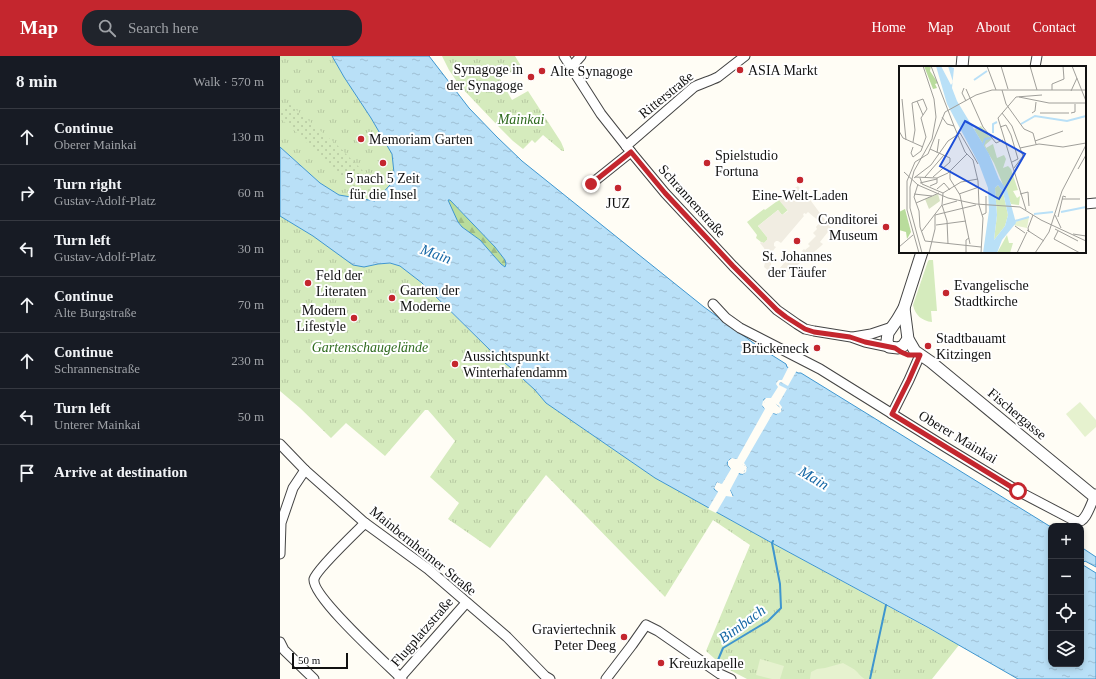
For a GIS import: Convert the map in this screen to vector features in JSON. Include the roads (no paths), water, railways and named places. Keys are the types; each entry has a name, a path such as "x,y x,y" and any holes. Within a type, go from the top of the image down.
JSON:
{"street":[{"name":"Schrannenstraße","path":"564,56 601,114 628,149 665,193 748,282 777,310 805,329 814,332 850,337"},
{"path":"571,67 581,56"},
{"name":"Ritterstraße","path":"591,184 694,87 718,77 745,56"},
{"path":"962,66 963,56"},
{"path":"1035,66 1036,56"},
{"path":"1086,204 1096,203"},
{"path":"920,355 908,355 892,347 888,342 887,336 904,308 922,253"},
{"name":"Oberer Mainkai","path":"713,304 726,318 740,328 820,369 1018,491 1079,522 1088,511 1095,496"},
{"path":"850,337 865,342 892,347 903,346 907,335 904,308"},
{"path":"850,337 871,334 892,327 901,328 907,335 915,351 920,355"},
{"path":"892,414 920,355"},
{"name":"Fischergasse","path":"920,355 931,362 1095,496"},
{"name":"Mainbernheimer Straße","path":"280,444 305,470 366,523 428,569 507,637 545,676 550,679"},
{"path":"280,554 281,523 292,488 305,470"},
{"path":"366,523 320,569 314,578 314,585 342,621 401,678"},
{"name":"Flugplatzstraße","path":"401,678 466,603"},
{"path":"606,679 646,624 720,674 731,679"},
{"path":"280,642 284,650 314,679"}],"water":[{"name":"Main","path":"332,56 429,56 469,108 522,161 704,307 759,347 786,364 787,367 801,373 1048,525 1048,667 1084,667 1084,566 1096,573 1096,679 1018,679 929,628 655,478 546,403 535,390 493,353 422,283 400,266 390,263 364,267 353,265 313,236 280,216 280,147 320,183 339,195 375,201 390,185 394,173 392,154","holes":["448,200 450,200 495,247 505,260 505,267 480,240 462,227 458,222","764,399 771,399 782,409 775,414 763,407","730,459 736,459 747,467 743,474 740,474 729,467 727,463","717,482 730,490 733,496 718,492 714,489"]},
{"path":"1084,549 1096,557 1096,567 1085,561 1084,562"}],"waterway":[{"name":"Bimbach","path":"718,660 723,648 768,621 781,608 780,584 772,543 773,541"},
{"path":"870,679 886,605"}],"place":[{"name":"ASIA Markt","path":"740,70"},
{"name":"Alte Synagoge","path":"542,71"},
{"name":"Synagoge in der Synagoge","path":"531,77"},
{"name":"Memoriam Garten","path":"361,139"},
{"name":"5 nach 5 Zeit für die Insel","path":"383,163"},
{"name":"Spielstudio Fortuna","path":"707,163"},
{"name":"Eine-Welt-Laden","path":"800,180"},
{"name":"JUZ","path":"618,188"},
{"name":"Conditorei Museum","path":"886,227"},
{"name":"St. Johannes der Täufer","path":"797,241"},
{"name":"Feld der Literaten","path":"308,283"},
{"name":"Evangelische Stadtkirche","path":"946,293"},
{"name":"Garten der Moderne","path":"392,298"},
{"name":"Modern Lifestyle","path":"354,318"},
{"name":"Stadtbauamt Kitzingen","path":"928,346"},
{"name":"Brückeneck","path":"817,348"},
{"name":"Aussichtspunkt Winterhafendamm","path":"455,364"},
{"name":"Graviertechnik Peter Deeg","path":"624,637"},
{"name":"Kreuzkapelle","path":"661,663"}],"park label":[{"name":"Mainkai","path":"521,119"},
{"name":"Gartenschaugelände","path":"370,347"}]}
